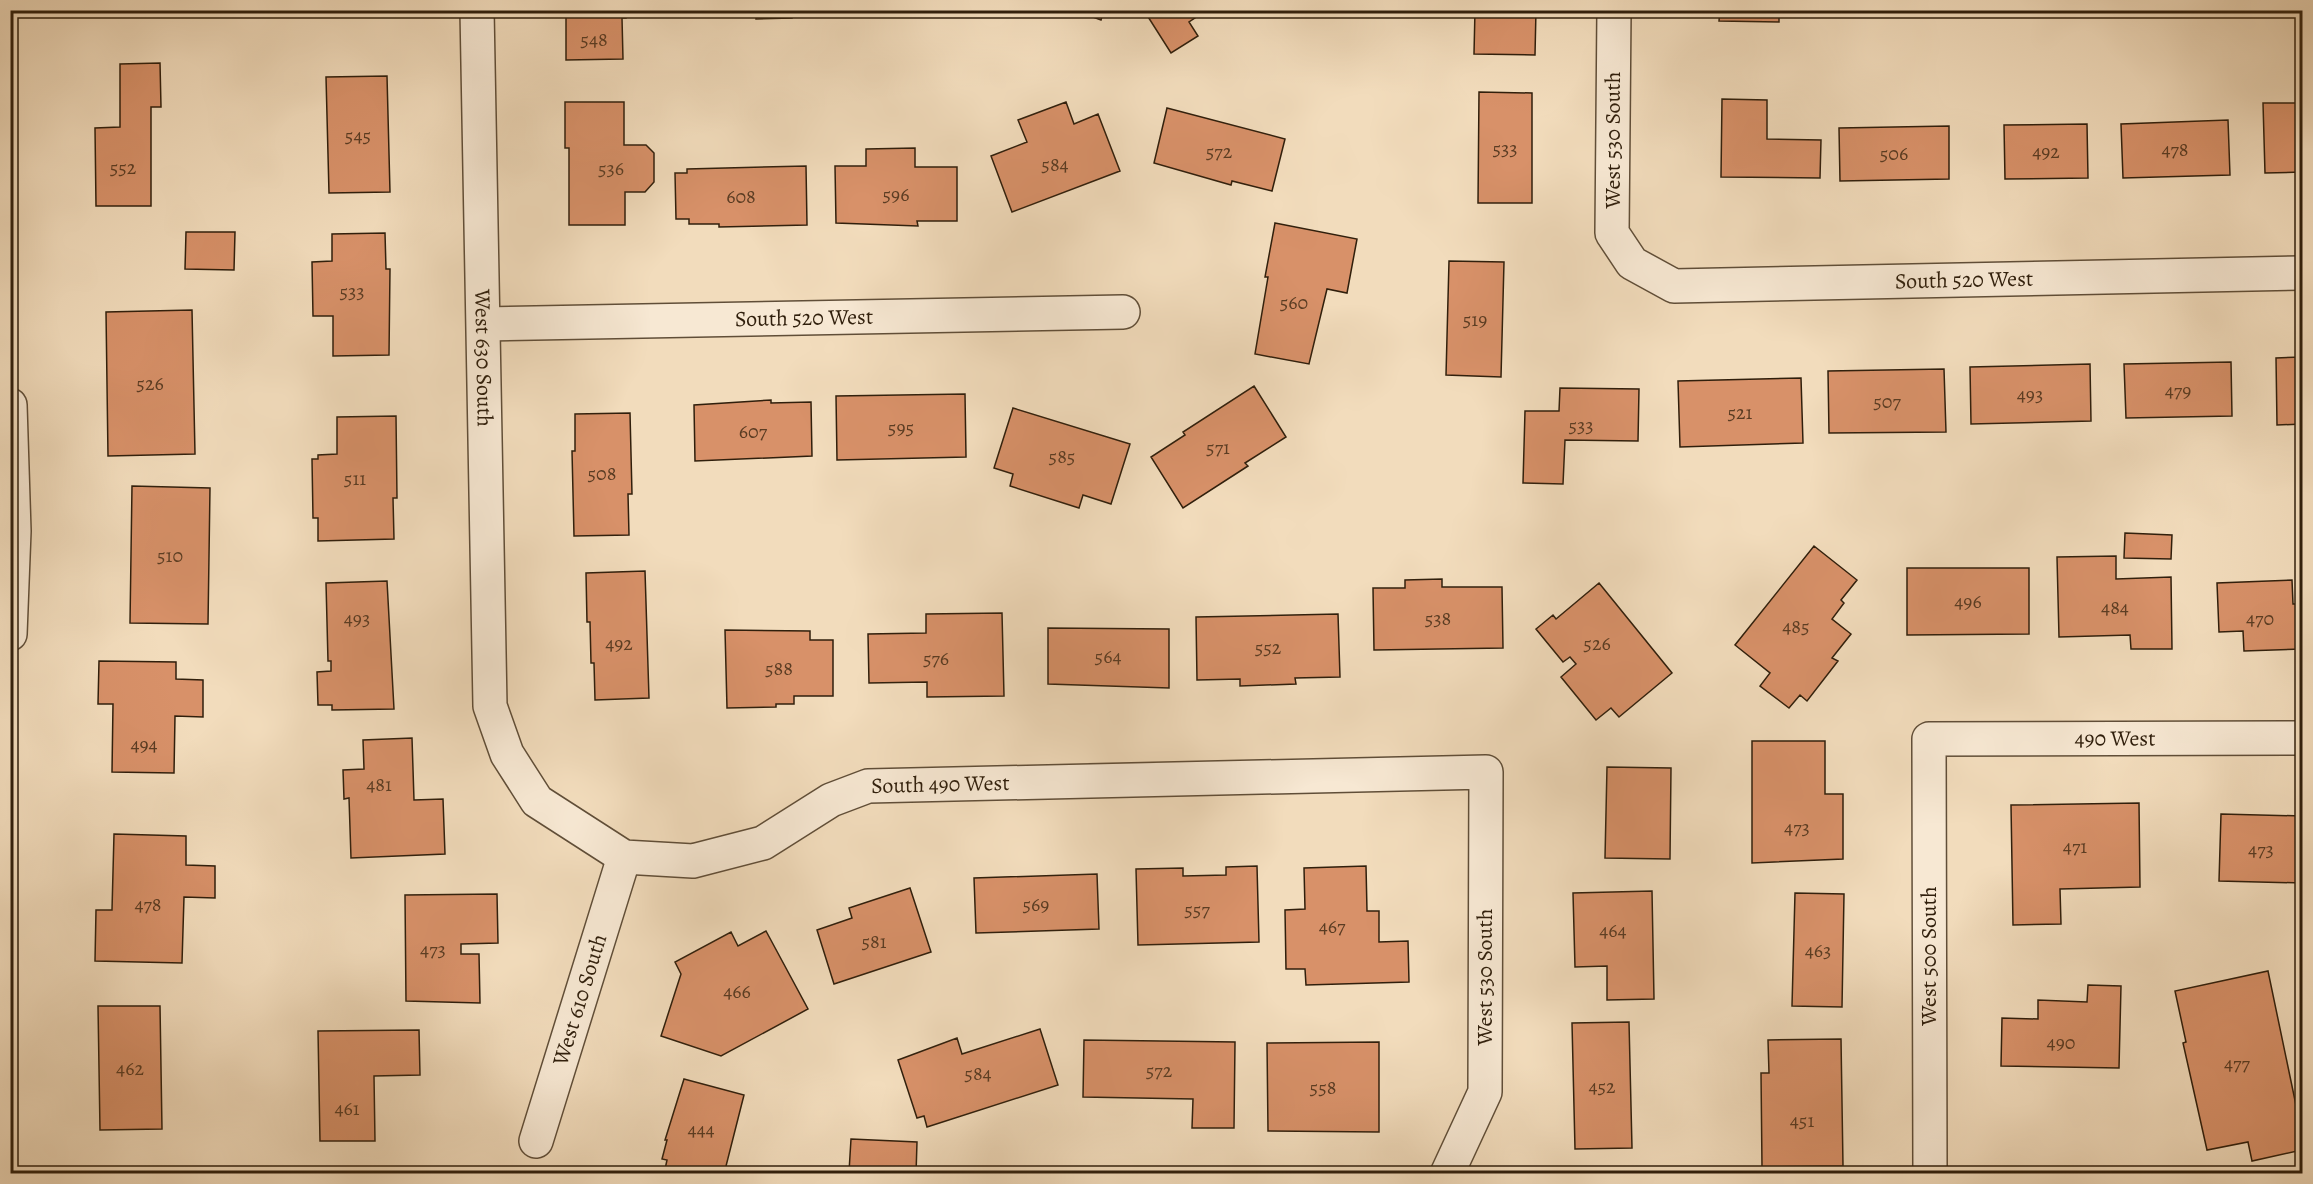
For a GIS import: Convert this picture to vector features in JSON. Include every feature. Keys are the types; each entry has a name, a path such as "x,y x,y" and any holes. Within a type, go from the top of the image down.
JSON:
{"street":[{"name":"West 630 South","path":"477,10 490,706"},
{"name":"West 530 South","path":"1614,10 1612,233 1632,263"},
{"name":"South 520 West","path":"1632,263 1674,286 2302,273"},
{"name":"South 520 West","path":"484,324 1123,312"},
{"path":"10,405 14,531 10,634"},
{"name":"South 490 West","path":"490,706 507,754 537,801 624,857 693,861 763,843 831,800 868,786 1486,772"},
{"name":"490 West","path":"1929,739 2302,738"},
{"name":"West 500 South","path":"1929,739 1930,1173"},
{"name":"West 530 South","path":"1447,1173 1485,1092 1486,772"},
{"name":"West 610 South","path":"536,1141 624,857"}],"building":[{"path":"94,10 172,10 172,12 95,14"},
{"path":"328,10 382,10 382,13 328,13"},
{"path":"566,10 626,10 626,18 622,18 623,59 566,60"},
{"path":"700,10 792,10 792,18 756,19 756,12 701,13"},
{"path":"1074,10 1104,10 1101,20"},
{"path":"1147,10 1207,10 1189,22 1198,36 1171,53 1145,12"},
{"path":"1475,10 1536,10 1535,55 1474,54"},
{"path":"1720,10 1779,10 1779,22 1719,21"},
{"path":"160,63 161,107 151,107 151,206 96,206 95,128 120,127 120,64"},
{"path":"387,76 390,192 329,193 326,77"},
{"path":"1479,92 1532,93 1532,203 1478,203"},
{"path":"1722,99 1767,100 1767,139 1821,140 1820,178 1721,177"},
{"path":"565,102 624,102 624,145 646,145 654,153 654,182 645,192 625,192 625,225 569,225 569,148 565,148"},
{"path":"1066,102 1074,124 1098,114 1120,171 1012,212 991,156 1027,142 1018,120"},
{"path":"2263,103 2302,103 2302,172 2265,173"},
{"path":"1167,108 1285,139 1272,191 1232,181 1231,185 1154,163"},
{"path":"2228,120 2230,175 2123,178 2121,124"},
{"path":"2087,124 2088,178 2005,179 2004,125"},
{"path":"1949,126 1949,179 1840,181 1839,128"},
{"path":"915,148 915,167 957,167 957,221 917,221 918,226 836,223 835,166 866,166 866,149"},
{"path":"806,166 807,225 719,227 719,224 689,224 689,219 676,219 675,173 687,173 687,169"},
{"path":"1275,223 1357,239 1347,293 1327,289 1309,364 1255,354"},
{"path":"186,232 235,232 234,270 185,269"},
{"path":"385,233 386,269 390,269 389,355 333,356 333,316 313,316 312,262 332,261 332,234"},
{"path":"1449,261 1504,262 1501,377 1446,375"},
{"path":"192,310 195,454 108,456 106,312"},
{"path":"2302,357 2302,424 2277,425 2276,358"},
{"path":"2231,362 2232,416 2126,418 2124,364"},
{"path":"2090,364 2091,421 1971,424 1970,367"},
{"path":"1944,369 1946,432 1829,433 1828,371"},
{"path":"1801,378 1803,443 1680,447 1678,381"},
{"path":"1254,386 1286,437 1245,463 1248,466 1183,508 1151,457 1185,435 1183,432"},
{"path":"1560,388 1639,389 1638,441 1565,440 1563,484 1523,483 1525,411 1559,411"},
{"path":"965,394 966,457 837,460 836,396"},
{"path":"771,400 771,403 811,402 812,456 695,461 694,405"},
{"path":"1013,408 1130,444 1111,504 1083,495 1079,508 1010,486 1013,474 994,468"},
{"path":"630,413 632,494 628,494 629,535 574,536 572,451 575,451 575,414"},
{"path":"396,416 397,498 393,498 394,539 318,541 318,518 313,518 312,459 318,459 318,455 337,454 337,417"},
{"path":"132,486 210,488 208,624 130,623"},
{"path":"2125,533 2172,535 2171,559 2124,558"},
{"path":"1814,546 1857,580 1841,600 1844,603 1832,619 1851,634 1832,658 1838,661 1807,701 1800,695 1789,708 1760,686 1770,673 1735,645"},
{"path":"2116,556 2116,579 2171,577 2172,649 2131,649 2130,635 2059,637 2057,557"},
{"path":"1907,568 2029,568 2029,634 1907,635"},
{"path":"645,571 649,698 595,700 590,622 587,622 586,573"},
{"path":"1442,579 1442,587 1502,587 1503,648 1374,650 1373,588 1405,588 1405,580"},
{"path":"2292,580 2293,604 2302,604 2302,649 2244,651 2243,631 2219,632 2217,583"},
{"path":"387,581 394,709 332,710 332,705 318,705 317,672 331,671 331,661 328,661 326,583"},
{"path":"1599,583 1672,673 1619,717 1611,708 1596,720 1561,677 1576,664 1570,657 1563,662 1536,629 1553,615 1556,619"},
{"path":"1002,613 1004,696 927,697 927,682 869,683 868,634 926,633 926,614"},
{"path":"1338,614 1340,677 1295,678 1296,684 1240,686 1240,679 1197,680 1196,617"},
{"path":"1048,628 1169,629 1169,688 1048,684"},
{"path":"725,630 810,631 810,640 833,640 833,696 794,696 794,704 776,704 776,707 727,708"},
{"path":"99,661 176,662 176,679 203,680 203,717 175,716 174,773 112,772 113,704 98,704"},
{"path":"412,738 414,800 443,799 445,854 351,858 349,798 344,799 343,770 364,769 363,740"},
{"path":"1752,741 1825,741 1825,794 1843,794 1843,859 1752,863"},
{"path":"1607,767 1671,768 1670,859 1605,858"},
{"path":"2139,803 2140,887 2060,889 2061,924 2013,925 2011,805"},
{"path":"2221,814 2302,816 2302,883 2219,881"},
{"path":"114,834 186,836 186,865 215,866 215,898 184,897 182,963 95,961 96,910 112,910"},
{"path":"1257,866 1259,942 1138,945 1136,869 1183,868 1183,876 1226,875 1226,867"},
{"path":"1366,866 1367,911 1379,911 1379,942 1408,941 1409,982 1306,985 1305,969 1286,969 1285,910 1305,909 1304,868"},
{"path":"1097,874 1099,929 976,933 974,878"},
{"path":"910,888 931,952 834,984 817,930 852,918 849,908"},
{"path":"1652,891 1654,999 1607,1000 1607,966 1575,967 1573,893"},
{"path":"1795,893 1844,894 1842,1007 1792,1006"},
{"path":"497,894 498,943 461,944 461,954 479,954 480,1003 406,1001 405,895"},
{"path":"766,931 808,1009 721,1056 661,1036 681,974 675,962 731,932 738,946"},
{"path":"2268,971 2302,1134 2302,1150 2252,1161 2248,1142 2207,1150 2183,1043 2186,1042 2175,991"},
{"path":"2088,985 2121,986 2119,1068 2001,1066 2002,1018 2038,1019 2038,1000 2087,1002"},
{"path":"98,1006 160,1006 162,1129 100,1130"},
{"path":"1629,1022 1632,1148 1575,1149 1572,1023"},
{"path":"1040,1029 1058,1085 927,1127 924,1116 917,1118 898,1060 957,1038 962,1054"},
{"path":"419,1030 420,1075 374,1076 375,1141 320,1141 318,1031"},
{"path":"1841,1039 1843,1166 1762,1167 1761,1073 1769,1073 1768,1040"},
{"path":"1084,1040 1235,1042 1234,1128 1192,1128 1193,1099 1083,1097"},
{"path":"1379,1042 1379,1132 1268,1131 1267,1043"},
{"path":"684,1079 744,1095 724,1174 664,1174 667,1160 662,1159 667,1140 665,1140"},
{"path":"851,1139 917,1142 916,1174 836,1174 849,1172"},
{"path":"392,1167 393,1174 336,1174 336,1173"}]}
